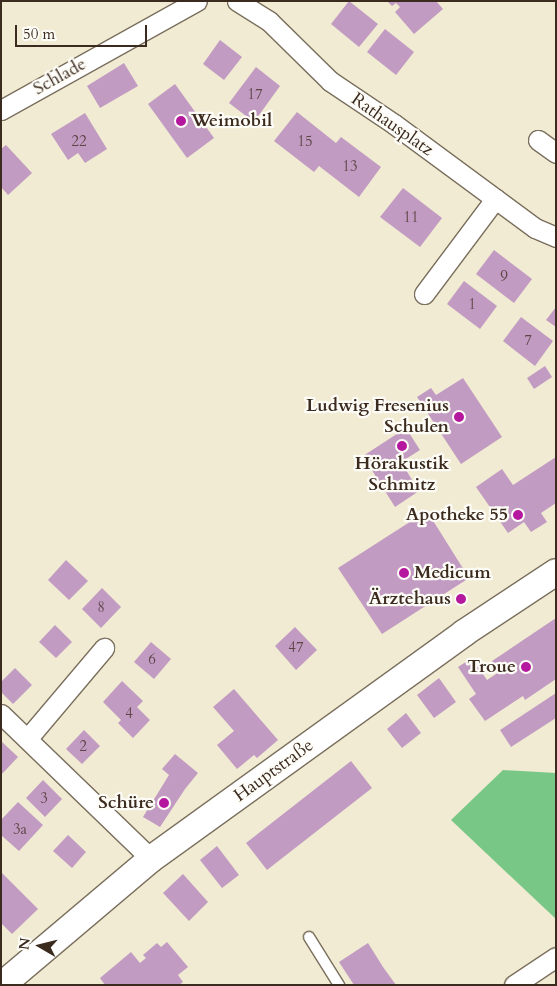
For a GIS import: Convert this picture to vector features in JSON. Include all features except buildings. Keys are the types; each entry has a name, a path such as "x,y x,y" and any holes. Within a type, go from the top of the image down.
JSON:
{"main road":[{"name":"Hauptstraße","path":"2,985 151,859 464,633 556,572"}],"street":[{"name":"Schlade","path":"1,110 197,1"},
{"name":"Rathausplatz","path":"236,1 269,22 330,81 394,124 535,228 556,237"},
{"path":"538,140 556,153"},
{"path":"424,294 495,199"},
{"path":"28,738 104,648"},
{"path":"1,714 28,738 151,859"},
{"path":"514,985 556,957"}],"lane":[{"path":"310,937 339,985"}],"green space":[{"path":"503,770 556,773 556,919 451,820"}],"place":[{"name":"Weimobil","path":"181,121"},
{"name":"Ludwig Fresenius Schulen","path":"459,417"},
{"name":"Hörakustik Schmitz","path":"402,446"},
{"name":"Apotheke 55","path":"518,515"},
{"name":"Medicum","path":"404,573"},
{"name":"Ärztehaus","path":"461,599"},
{"name":"Troue","path":"526,667"},
{"name":"Schüre","path":"164,803"}]}
